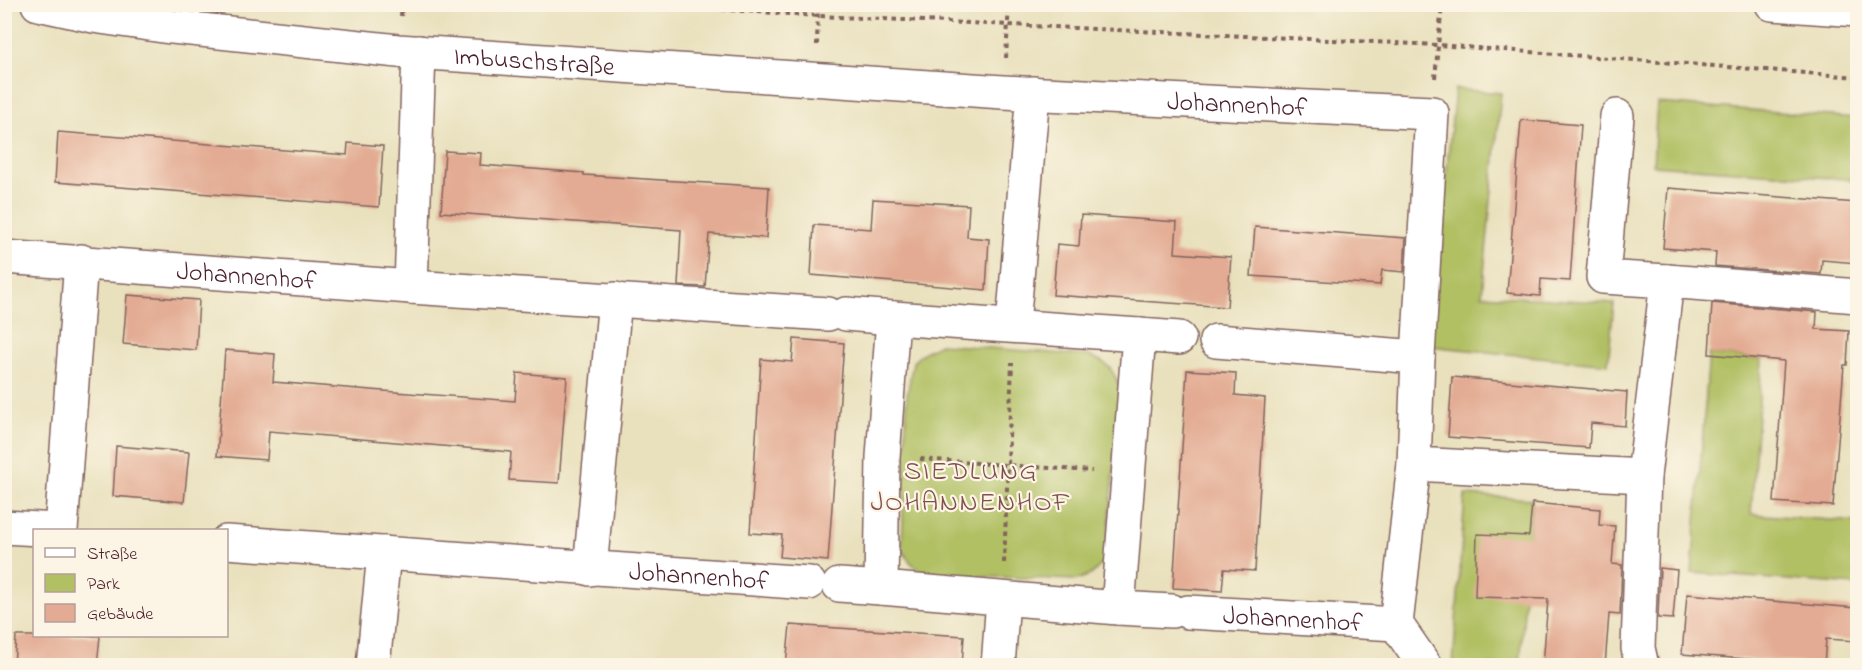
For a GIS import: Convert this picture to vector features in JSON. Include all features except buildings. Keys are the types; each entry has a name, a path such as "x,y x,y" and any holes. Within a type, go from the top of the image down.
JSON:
{"street":[{"name":"Imbuschstraße","path":"38,4 93,16 164,26 419,52 1033,93"},
{"path":"1772,4 1857,10"},
{"path":"411,287 419,52"},
{"path":"1013,325 1033,93"},
{"name":"Johannenhof","path":"1033,93 1432,113 1414,464 1396,624 1425,666"},
{"path":"1617,117 1603,278 1857,296"},
{"name":"Johannenhof","path":"4,257 411,287 1013,325 1179,338"},
{"path":"61,529 81,261"},
{"path":"1642,666 1638,648 1644,476 1666,281"},
{"path":"590,569 615,299"},
{"path":"881,588 883,457 894,318"},
{"path":"1118,608 1139,335"},
{"path":"1216,341 1419,357"},
{"path":"1414,464 1644,476"},
{"path":"4,527 33,529"},
{"name":"Johannenhof","path":"228,542 881,588 1118,608 1396,624"},
{"path":"373,666 384,553"},
{"path":"998,666 1003,599"}],"path":[{"path":"641,4 818,16 1438,45 1857,77"},
{"path":"818,4 818,27"},
{"path":"1008,39 1009,4"},
{"path":"1432,113 1442,4"},
{"path":"1003,599 1013,325"},
{"path":"1853,505 1857,452"},
{"path":"883,457 1128,474"}],"green space":[{"path":"1455,89 1501,93 1482,295 1614,303 1608,364 1429,346"},
{"path":"1657,103 1857,118 1857,180 1653,165"},
{"path":"940,344 1089,356 1102,361 1113,372 1121,390 1106,559 1092,574 1077,580 944,575 919,569 906,557 902,550 907,396 913,362 924,352"},
{"path":"1709,354 1762,359 1751,514 1857,522 1857,585 1692,573"},
{"path":"1465,495 1532,499 1520,665 1453,666"}],"district":[{"name":"SIEDLUNG JOHANNENHOF","path":"971,486"}]}
